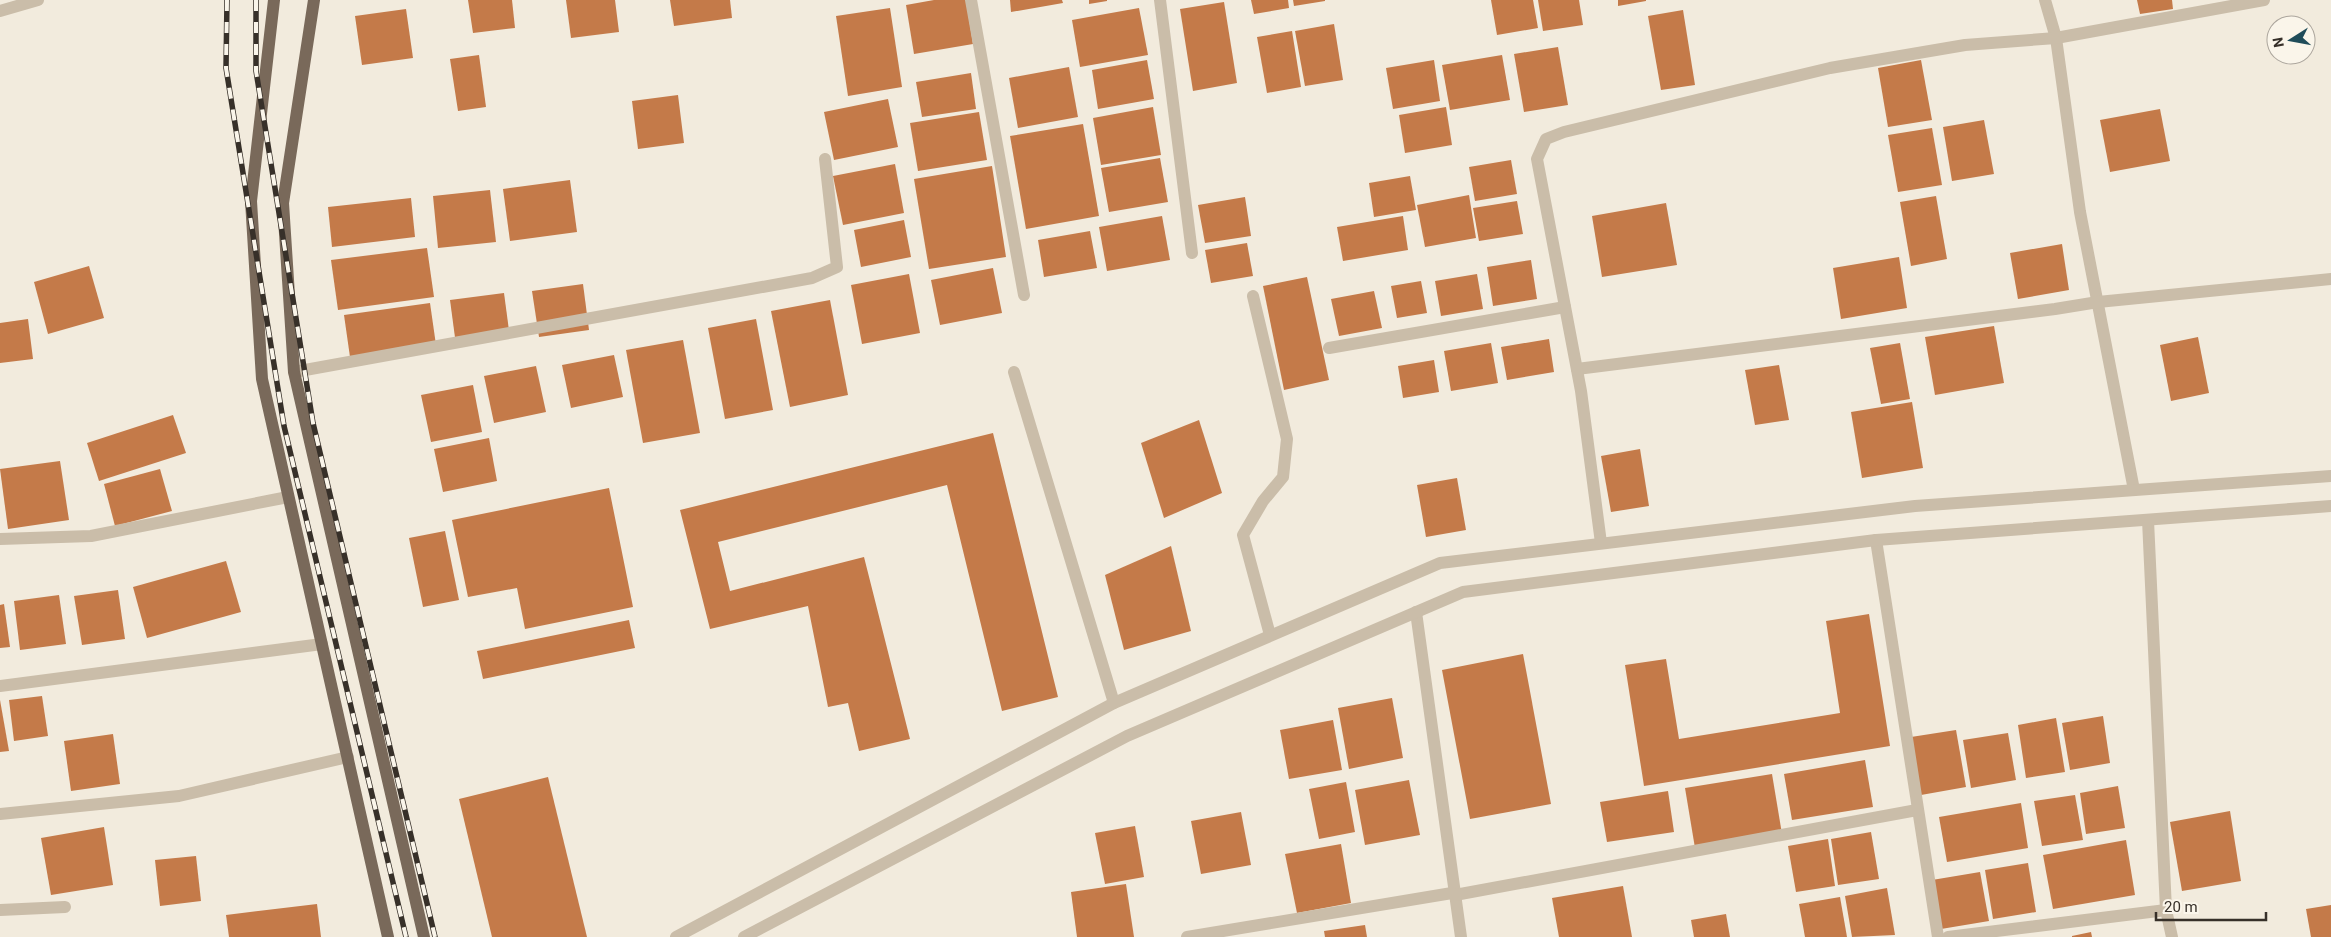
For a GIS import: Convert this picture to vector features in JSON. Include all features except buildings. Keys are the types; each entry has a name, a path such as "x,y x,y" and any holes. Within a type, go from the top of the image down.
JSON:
{"main road":[{"path":"274,0 251,201 262,379 388,937"},
{"path":"314,0 283,203 294,372 424,937"}],"street":[{"path":"0,11 38,0"},
{"path":"971,0 1024,295"},
{"path":"1160,0 1192,253"},
{"path":"2045,0 2056,38 2080,212 2134,490"},
{"path":"1602,543 1577,369 1537,159 1546,139 1564,132 1830,68 1965,45 2056,38 2264,0"},
{"path":"294,372 812,278 837,267 825,159"},
{"path":"1577,369 2098,302 2331,279"},
{"path":"1253,296 1287,439 1283,477 1263,501 1243,535 1270,635"},
{"path":"1329,348 1565,306"},
{"path":"1014,372 1114,703"},
{"path":"676,937 1114,703 1440,563 1915,506 2331,476"},
{"path":"0,538 91,536 288,497"},
{"path":"744,937 1127,736 1463,592 1876,540 2331,506"},
{"path":"2148,520 2166,910 2172,937"},
{"path":"1876,540 1938,937"},
{"path":"1416,612 1461,937"},
{"path":"0,686 322,644"},
{"path":"0,814 179,796 348,757"},
{"path":"1188,937 1452,893 1455,895 1917,810"},
{"path":"0,910 65,907"},
{"path":"1948,937 2166,910"}],"railway":[{"path":"227,0 226,68 284,426 406,937"},
{"path":"256,0 256,71 313,423 435,937"}]}
